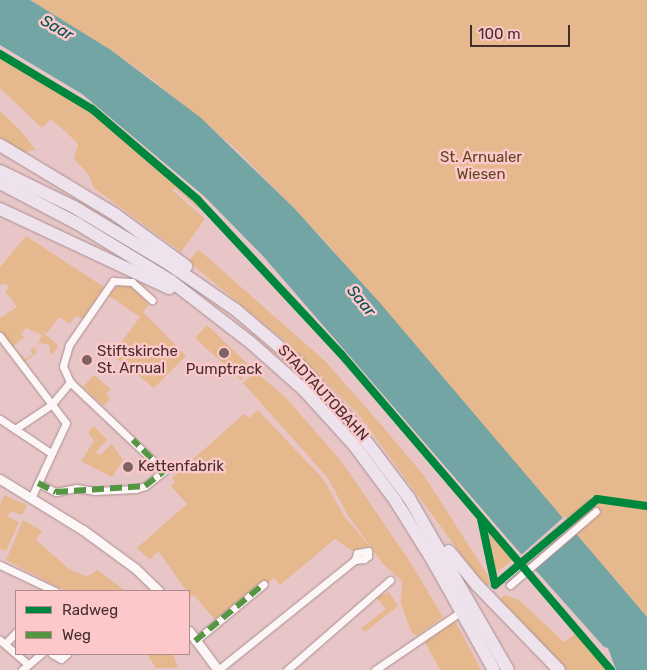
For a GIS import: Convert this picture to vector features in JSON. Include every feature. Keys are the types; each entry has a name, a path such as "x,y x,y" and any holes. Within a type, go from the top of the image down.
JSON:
{"highway":[{"path":"0,145 116,215 219,290 236,310"},
{"name":"STADTAUTOBAHN","path":"0,171 123,235 236,310 280,346 334,402 422,517 459,594 477,626 508,670"},
{"name":"STADTAUTOBAHN","path":"0,183 143,262 218,317 304,390 354,445 459,594"},
{"path":"0,209 136,270 218,317"},
{"path":"422,517 477,585 559,670"},
{"name":"STADTAUTOBAHN","path":"477,626 494,670"}],"street":[{"path":"38,483 56,492 76,488 95,491 136,489 145,486 164,471 70,382 63,370 65,353 110,284 121,279 132,282 152,300"},
{"path":"0,336 66,424 32,496"},
{"path":"15,429 51,405 70,382"},
{"path":"0,419 51,453"},
{"path":"0,479 32,496 124,559 158,590"},
{"path":"504,578 590,504"},
{"path":"510,585 596,511"},
{"path":"190,632 218,670 355,560"},
{"path":"1,565 45,589"},
{"path":"286,670 390,580"},
{"path":"196,640 264,584"},
{"path":"375,670 456,615"},
{"path":"15,633 3,642 15,653"},
{"path":"18,655 28,664"},
{"path":"22,670 40,655"},
{"path":"54,655 61,659 66,655"}],"green space":[{"name":"St. Arnualer Wiesen","path":"30,0 647,0 647,617 325,241 238,151 154,81 111,50"},
{"path":"0,58 89,112 196,201 200,210 175,188 172,190 205,219 181,252 94,188 89,175 74,159 78,144 66,132 51,119 42,128 0,88"},
{"path":"0,111 21,131 36,150 24,152 0,137"},
{"path":"26,236 104,287 83,319 75,316 70,324 59,317 47,333 40,330 57,344 58,347 51,355 49,344 38,343 42,335 26,328 21,334 25,337 14,345 14,350 26,359 33,353 30,350 34,347 37,352 24,363 11,348 0,331 0,318 17,307 5,291 9,288 6,284 0,285 0,267"},
{"path":"198,249 325,361 383,427 425,477 487,574 490,583 486,588 358,414 285,341 189,262"},
{"path":"120,284 130,286 149,304 143,312 186,356 154,388 112,355 140,317 108,295"},
{"name":"Pumptrack","path":"207,325 252,368 241,380 195,338"},
{"path":"255,371 287,399 342,462 410,562 443,617 417,636 412,633 401,604 402,581 383,564 347,514 328,478 243,383"},
{"path":"94,375 111,389 106,394 110,399 103,406 83,387"},
{"path":"258,410 324,480 344,516 370,547 362,547 354,552 335,539 280,585 274,578 267,583 263,580 215,620 194,595 191,597 190,590 186,590 158,551 150,560 137,548 187,504 171,486 175,482 172,478 244,414 249,418"},
{"path":"94,426 107,440 96,452 100,455 112,444 123,460 112,477 81,461 94,441 88,432"},
{"path":"4,495 27,505 22,515 10,511 8,517 19,522 6,551 0,549 0,505"},
{"path":"23,520 42,531 36,540 69,569 87,577 97,570 125,590 63,590 6,560"},
{"path":"483,526 513,560 495,573 493,557"},
{"path":"389,592 398,606 365,632 361,628 386,609 376,597"},
{"path":"504,595 519,600 564,642 578,632 609,670 565,670 499,601"},
{"path":"455,621 481,670 440,670 425,642"},
{"path":"148,655 173,655 178,668 156,668"}],"water":[{"name":"Saar","path":"0,0 30,0 111,50 201,118 294,208 380,303 647,617 647,670 616,670 608,648 604,647 514,546 263,256 204,196 82,94 0,45"}],"pier":[{"path":"565,516 579,532 533,571 520,556"}],"marked path":[{"path":"38,483 56,492 145,486 164,471 133,440"},
{"path":"195,641 264,584"}],"cycle path":[{"path":"0,54 92,109 197,199 342,355 611,670"},
{"path":"481,519 495,585 597,499 647,506"}],"place":[{"name":"Pumptrack","path":"224,353"},
{"name":"Stiftskirche St. Arnual","path":"87,360"},
{"name":"Kettenfabrik","path":"128,467"}]}
